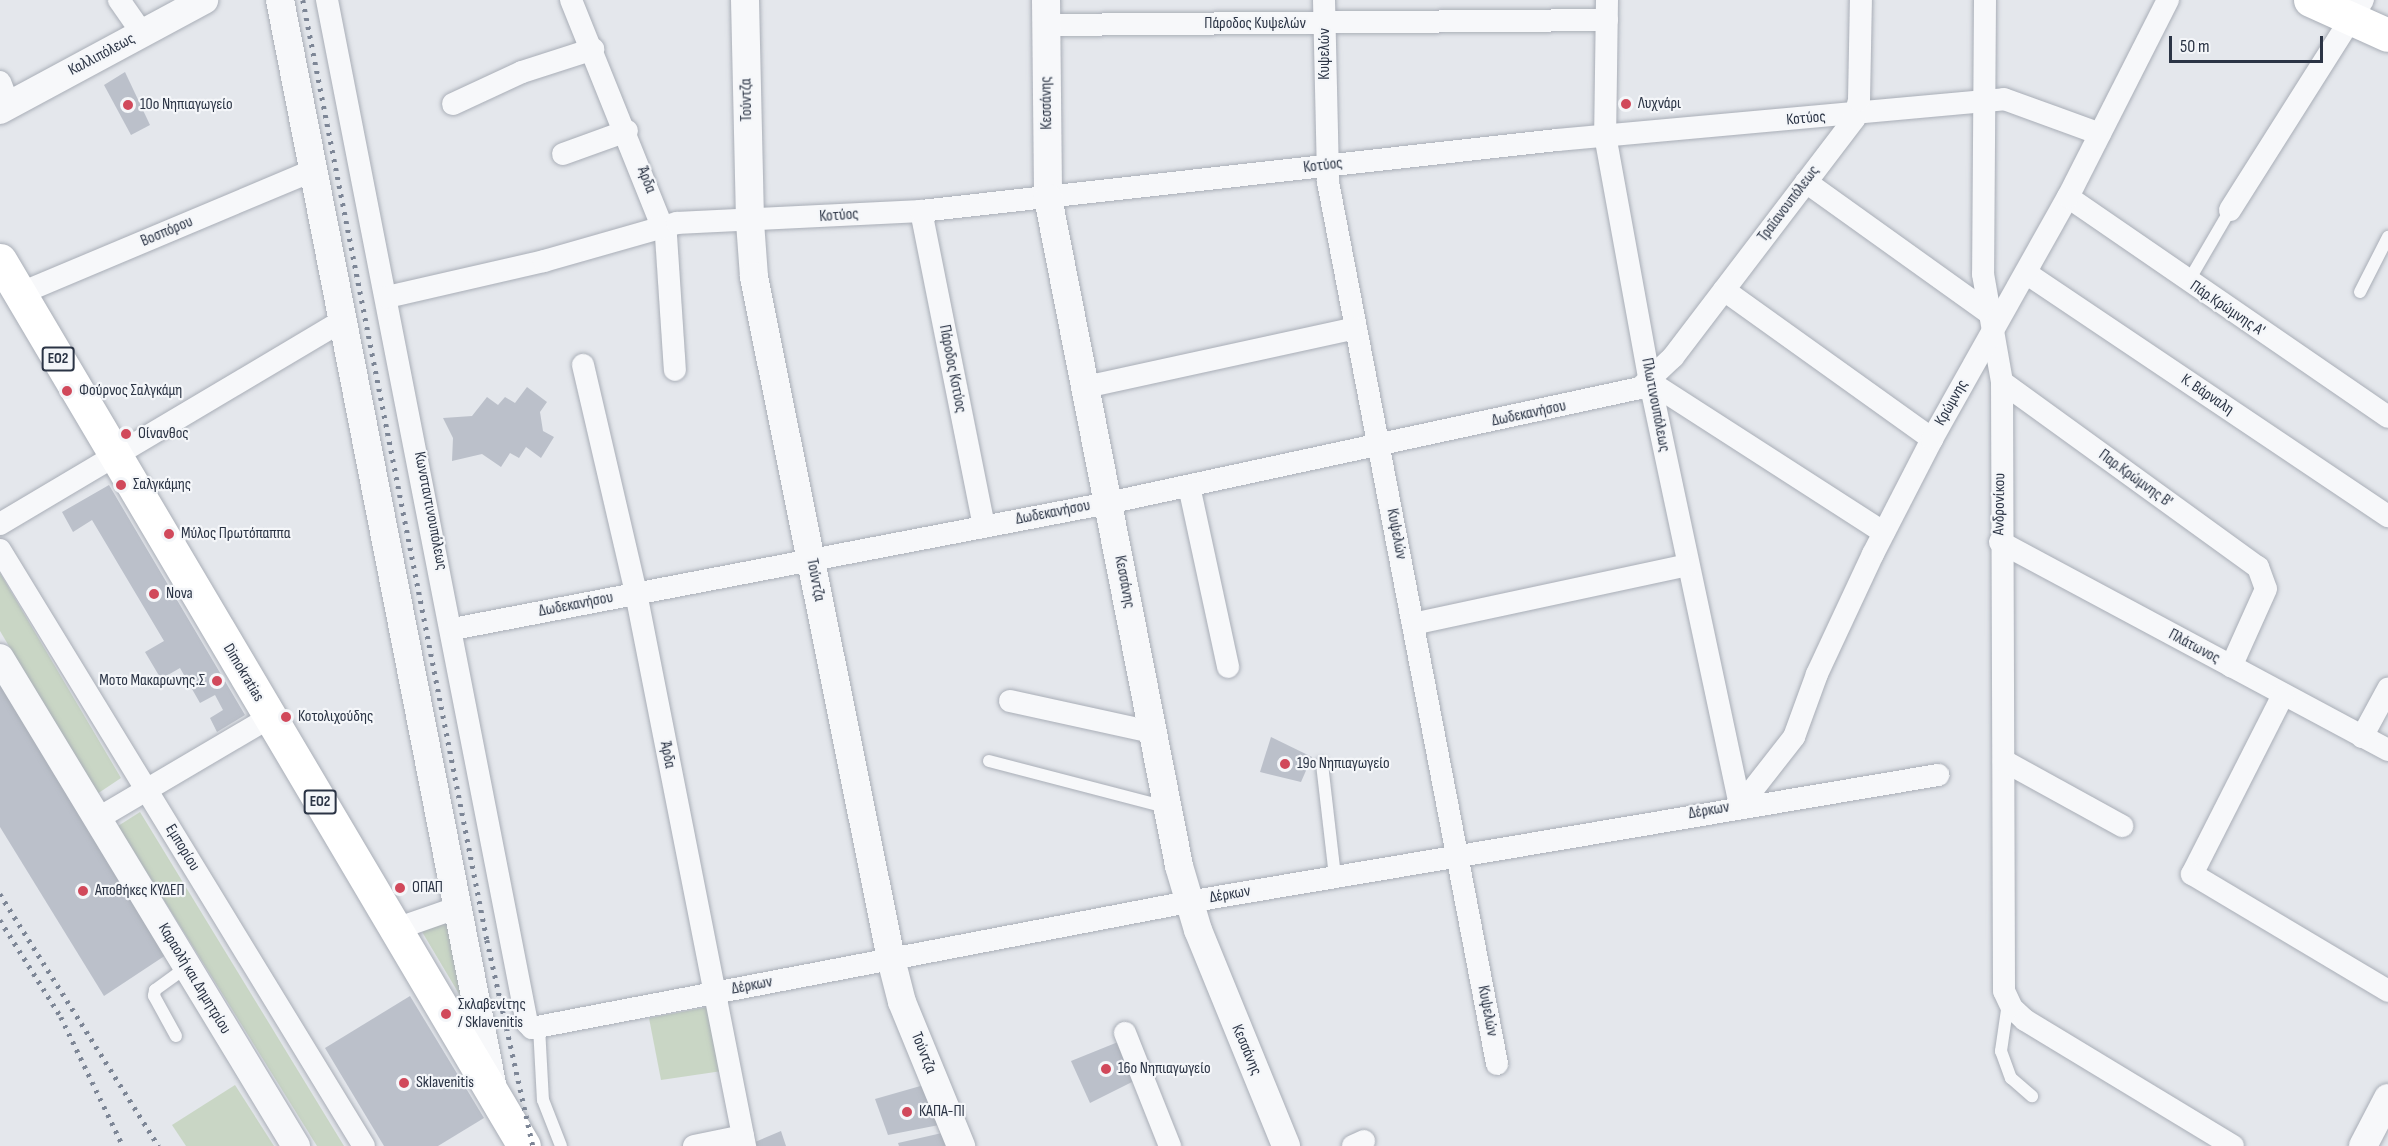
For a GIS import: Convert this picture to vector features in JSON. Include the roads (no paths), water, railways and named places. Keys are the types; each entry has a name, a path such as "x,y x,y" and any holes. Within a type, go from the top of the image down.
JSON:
{"main road":[{"path":"2310,0 2358,9 2388,35"},
{"name":"Dimokratias","path":"0,260 524,1146"}],"street":[{"path":"119,0 142,33"},
{"name":"Καλλιπόλεως","path":"3,99 142,33 204,0"},
{"path":"280,0 495,1096"},
{"name":"Κωνσταντινουπόλεως","path":"327,0 533,1025"},
{"name":"Άρδα","path":"571,0 627,131 663,225 675,370"},
{"name":"Τούντζα","path":"745,0 750,222 754,277 891,959 902,1002 961,1146"},
{"name":"Κυψελών","path":"1324,0 1326,166 1497,1064"},
{"path":"1856,114 1861,0"},
{"name":"Ανδρονίκου","path":"1985,0 1982,102 1983,274 2002,382 2000,542 2004,761 2004,991 2010,1004"},
{"name":"Κρώμνης","path":"1740,806 1794,737 1821,664 1884,533 1991,322 2026,273 2068,197 2168,0"},
{"path":"2230,210 2358,9"},
{"name":"Πάροδος Κυψελών","path":"1046,12 1324,24 1607,10"},
{"name":"Πλωτινουπόλεως","path":"1607,10 1605,135 1650,382 1740,806"},
{"name":"Κεσσάνης","path":"1046,12 1048,198 1167,807 1188,902 1286,1146"},
{"path":"453,104 522,72 593,49"},
{"name":"Κοτύος","path":"387,297 544,261 663,225 921,211 1605,135 2004,99 2032,107 2100,135"},
{"name":"Τραϊανουπόλεως","path":"1650,382 1724,290 1856,114"},
{"path":"563,154 627,131"},
{"name":"Βοσπόρου","path":"20,294 314,170"},
{"path":"1806,182 1991,322"},
{"name":"Πάρ.Κρώμνης Α'","path":"2068,197 2188,282 2388,417"},
{"name":"Πάροδος Κοτύος","path":"921,211 984,526"},
{"name":"Κ. Βάρναλη","path":"2026,273 2388,516"},
{"path":"1724,290 1932,439"},
{"path":"0,524 116,458 344,320"},
{"path":"1086,387 1356,328"},
{"name":"Άρδα","path":"583,365 636,593 712,994 744,1141"},
{"path":"1650,382 1884,533"},
{"name":"Δωδεκανήσου","path":"453,629 811,558 1108,503 1628,392 1650,382"},
{"name":"Παρ.Κρώμνης Β'","path":"2002,382 2258,567 2265,579 2266,589 2231,667"},
{"path":"1189,486 1228,667"},
{"name":"Πλάτωνος","path":"2000,542 2388,750"},
{"name":"Εμπορίου","path":"0,550 364,1146"},
{"path":"1413,624 1688,565"},
{"name":"Καραολή και Δημητρίου","path":"0,658 296,1146"},
{"path":"2362,737 2388,689"},
{"path":"2283,695 2192,874 2388,991"},
{"path":"1010,701 1152,732"},
{"path":"97,819 270,717"},
{"path":"2004,761 2122,826"},
{"name":"Δέρκων","path":"533,1025 712,994 1188,902 1740,806 1938,775"},
{"path":"396,930 459,907"},
{"path":"2010,1004 2025,1020 2233,1146"},
{"path":"1125,1033 1170,1146"},
{"path":"2363,1146 2388,1098"},
{"path":"694,1146 744,1141"}],"lane":[{"path":"2188,282 2230,210"},
{"path":"2360,291 2388,237"},
{"path":"989,761 1167,807"},
{"path":"1322,764 1335,877"},
{"path":"176,1036 154,996 155,990 187,967"},
{"path":"2010,1004 2001,1051 2012,1078 2032,1096"},
{"path":"533,1025 543,1100 561,1146"}],"railway":[{"path":"303,0 487,940 533,1146"},
{"path":"0,894 159,1146"},
{"path":"0,920 61,1017 123,1146"}],"place":[{"name":"Λυχνάρι","path":"1626,104"},
{"name":"10ο Νηπιαγωγείο","path":"128,105"},
{"name":"Φούρνος Σαλγκάμη","path":"67,391"},
{"name":"Οίνανθος","path":"126,434"},
{"name":"Σαλγκάμης","path":"121,485"},
{"name":"Μύλος Πρωτόπαππα","path":"169,534"},
{"name":"Nova","path":"154,594"},
{"name":"Μοτο Μακαρωνης.Σ","path":"217,681"},
{"name":"Κοτολιχούδης","path":"286,717"},
{"name":"19ο Νηπιαγωγείο","path":"1285,764"},
{"name":"ΟΠΑΠ","path":"400,888"},
{"name":"Αποθήκες ΚΥΔΕΠ","path":"83,891"},
{"name":"Σκλαβενίτης / Sklavenitis","path":"446,1014"},
{"name":"16ο Νηπιαγωγείο","path":"1106,1069"},
{"name":"Sklavenitis","path":"404,1083"},
{"name":"ΚΑΠΑ-ΠΙ","path":"907,1112"}]}
